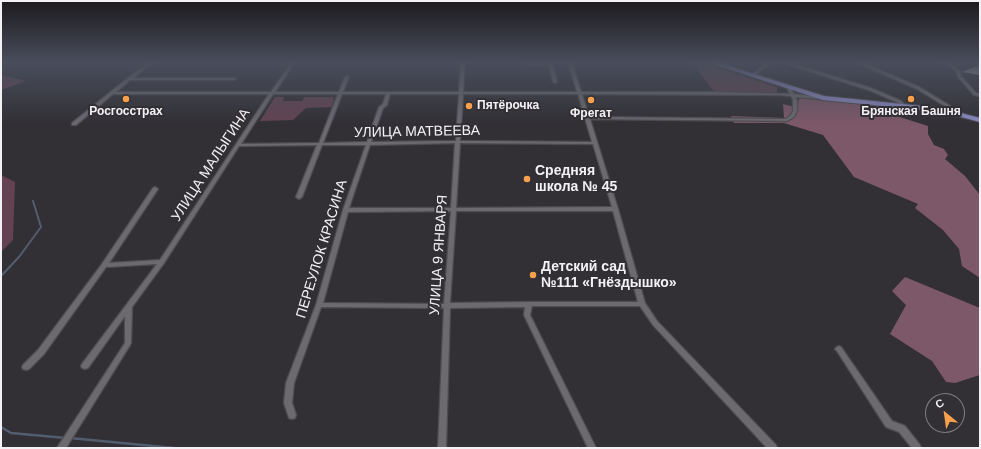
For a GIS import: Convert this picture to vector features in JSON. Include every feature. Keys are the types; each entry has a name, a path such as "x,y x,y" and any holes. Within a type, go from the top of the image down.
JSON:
{"main road":[{"path":"773,83 823,98 903,105 956,113 980,120"}],"street":[{"path":"74,124 124,83"},
{"name":"УЛИЦА МАЛЫГИНА","path":"85,366 162,262 279,83"},
{"path":"299,197 319,144 345,83"},
{"name":"УЛИЦА 9 ЯНВАРЯ","path":"442,448 447,306 459,142 461,83"},
{"path":"577,83 642,304 655,323 773,448"},
{"path":"850,83 870,89 900,102 903,105"},
{"path":"906,83 918,88 945,104 956,113"},
{"path":"964,83 974,94 980,96"},
{"path":"587,118 783,120 790,118 795,114 794,100 789,88"},
{"path":"112,93 720,94 792,95 823,98"},
{"name":"ПЕРЕУЛОК КРАСИНА","path":"292,416 288,403 290,383 319,305 346,210 381,107 385,105 388,94"},
{"name":"УЛИЦА МАТВЕЕВА","path":"239,145 459,142 595,143"},
{"path":"26,367 41,352 104,265 155,189"},
{"path":"346,210 453,211 615,209"},
{"path":"104,265 162,262"},
{"path":"529,304 527,316 592,448"},
{"path":"319,305 447,306 642,304"},
{"path":"61,448 128,343 129,306"},
{"path":"838,349 889,424 902,429 917,448"}],"shaded area":[{"path":"1,83 21,83 1,90"},
{"path":"708,83 765,83 777,87 777,93 715,93"},
{"path":"275,97 284,97 283,101 302,101 304,97 334,97 332,107 306,108 293,120 260,121"},
{"path":"800,98 896,108 887,113 928,126 928,134 934,145 944,149 948,155 945,159 965,176 980,195 980,278 962,266 959,249 943,230 915,208 918,204 854,177 823,135 784,123 734,123 731,116 784,118 783,104 795,107"},
{"path":"1,175 15,182 13,240 1,252"},
{"path":"905,277 980,308 980,375 955,383 946,382 932,361 890,334 906,305 892,291"}],"waterway":[{"path":"1,276 19,257 41,227 33,201"},
{"path":"1,427 11,433 66,438"},
{"path":"70,438 174,448"}],"place":[{"name":"Росгосстрах","path":"126,99"},
{"name":"Брянская Башня","path":"911,99"},
{"name":"Фрегат","path":"591,100"},
{"name":"Пятёрочка","path":"469,106"},
{"name":"Средняя школа № 45","path":"527,179"},
{"name":"Детский сад №111 «Гнёздышко»","path":"533,275"}]}
